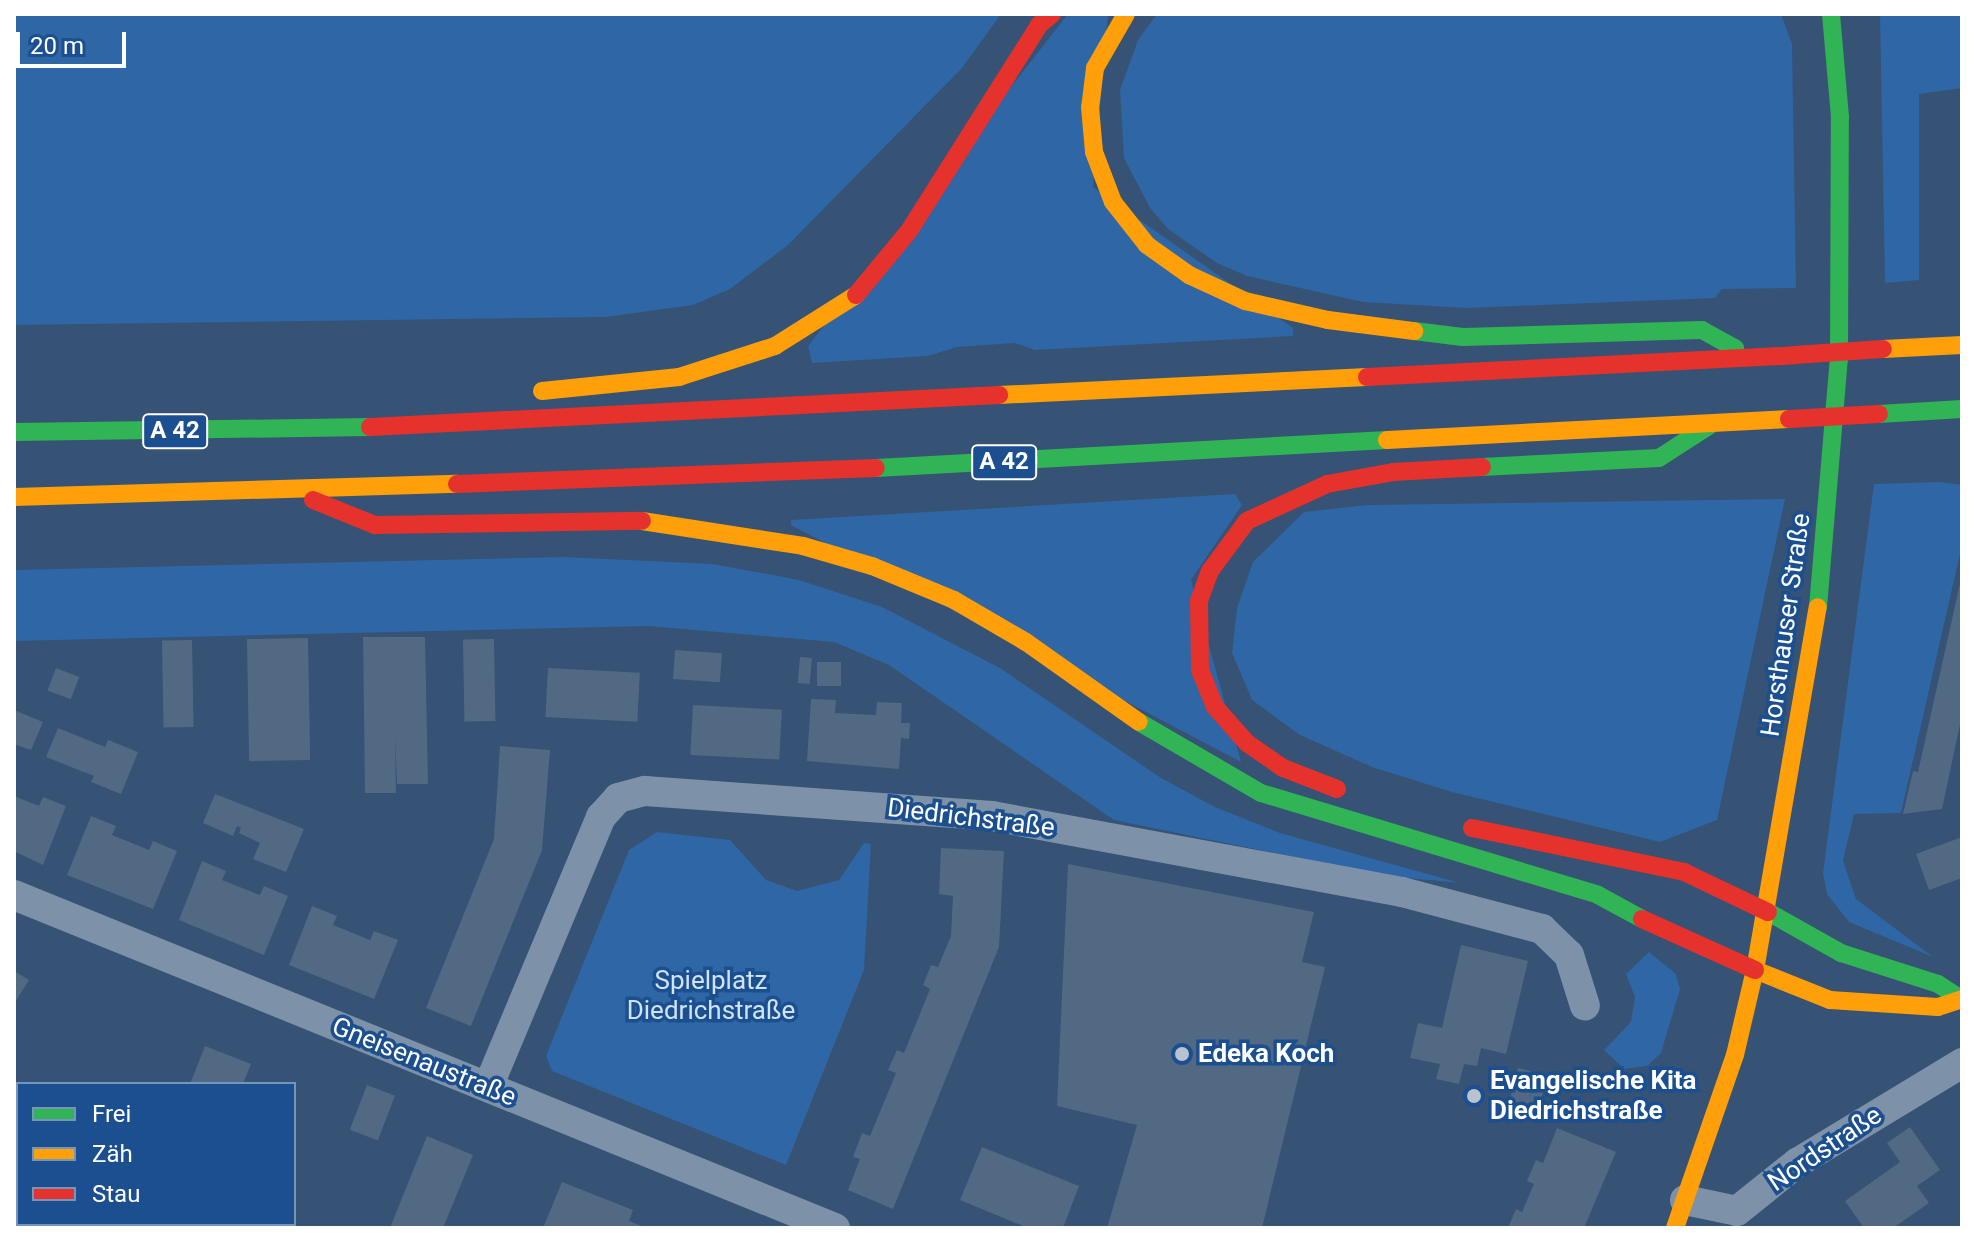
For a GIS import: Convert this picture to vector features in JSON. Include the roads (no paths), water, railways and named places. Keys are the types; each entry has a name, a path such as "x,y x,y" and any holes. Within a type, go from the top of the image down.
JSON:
{"main road":[{"path":"525,392 679,377 775,346 855,296 909,231 1039,25 1052,14"},
{"path":"1126,14 1095,68 1090,107 1094,152 1113,202 1147,245 1189,275 1245,301 1328,320 1463,337 1702,330 1751,357"},
{"name":"Horsthauser Straße","path":"1675,1228 1735,1055 1755,970 1768,912 1823,579 1833,438 1840,117 1831,14"},
{"name":"A 42","path":"14,432 336,429 1962,345"},
{"path":"336,429 353,408"},
{"name":"A 42","path":"14,497 296,493 680,478 1962,409"},
{"path":"1355,795 1283,768 1247,743 1215,707 1200,670 1199,601 1210,571 1247,521 1327,484 1393,472 1659,458 1712,424"},
{"path":"296,493 375,525 618,518 774,540 872,566 990,621 1169,744 1261,793 1598,895 1669,934 1830,1000 1938,1007 1962,999"},
{"path":"1456,824 1684,872 1768,912 1841,953 1938,984 1962,999"}],"street":[{"name":"Diedrichstraße","path":"488,1087 601,817 618,798 645,791 992,816 1402,892 1542,929 1569,955 1585,1006"},
{"name":"Gneisenaustraße","path":"14,895 835,1228"},
{"name":"Nordstraße","path":"1685,1200 1737,1211 1797,1163 1962,1063"}],"place":[{"name":"Edeka Koch","path":"1182,1054"},
{"name":"Evangelische Kita Diedrichstraße","path":"1474,1096"}],"park label":[{"name":"Spielplatz Diedrichstraße","path":"711,996"}]}
